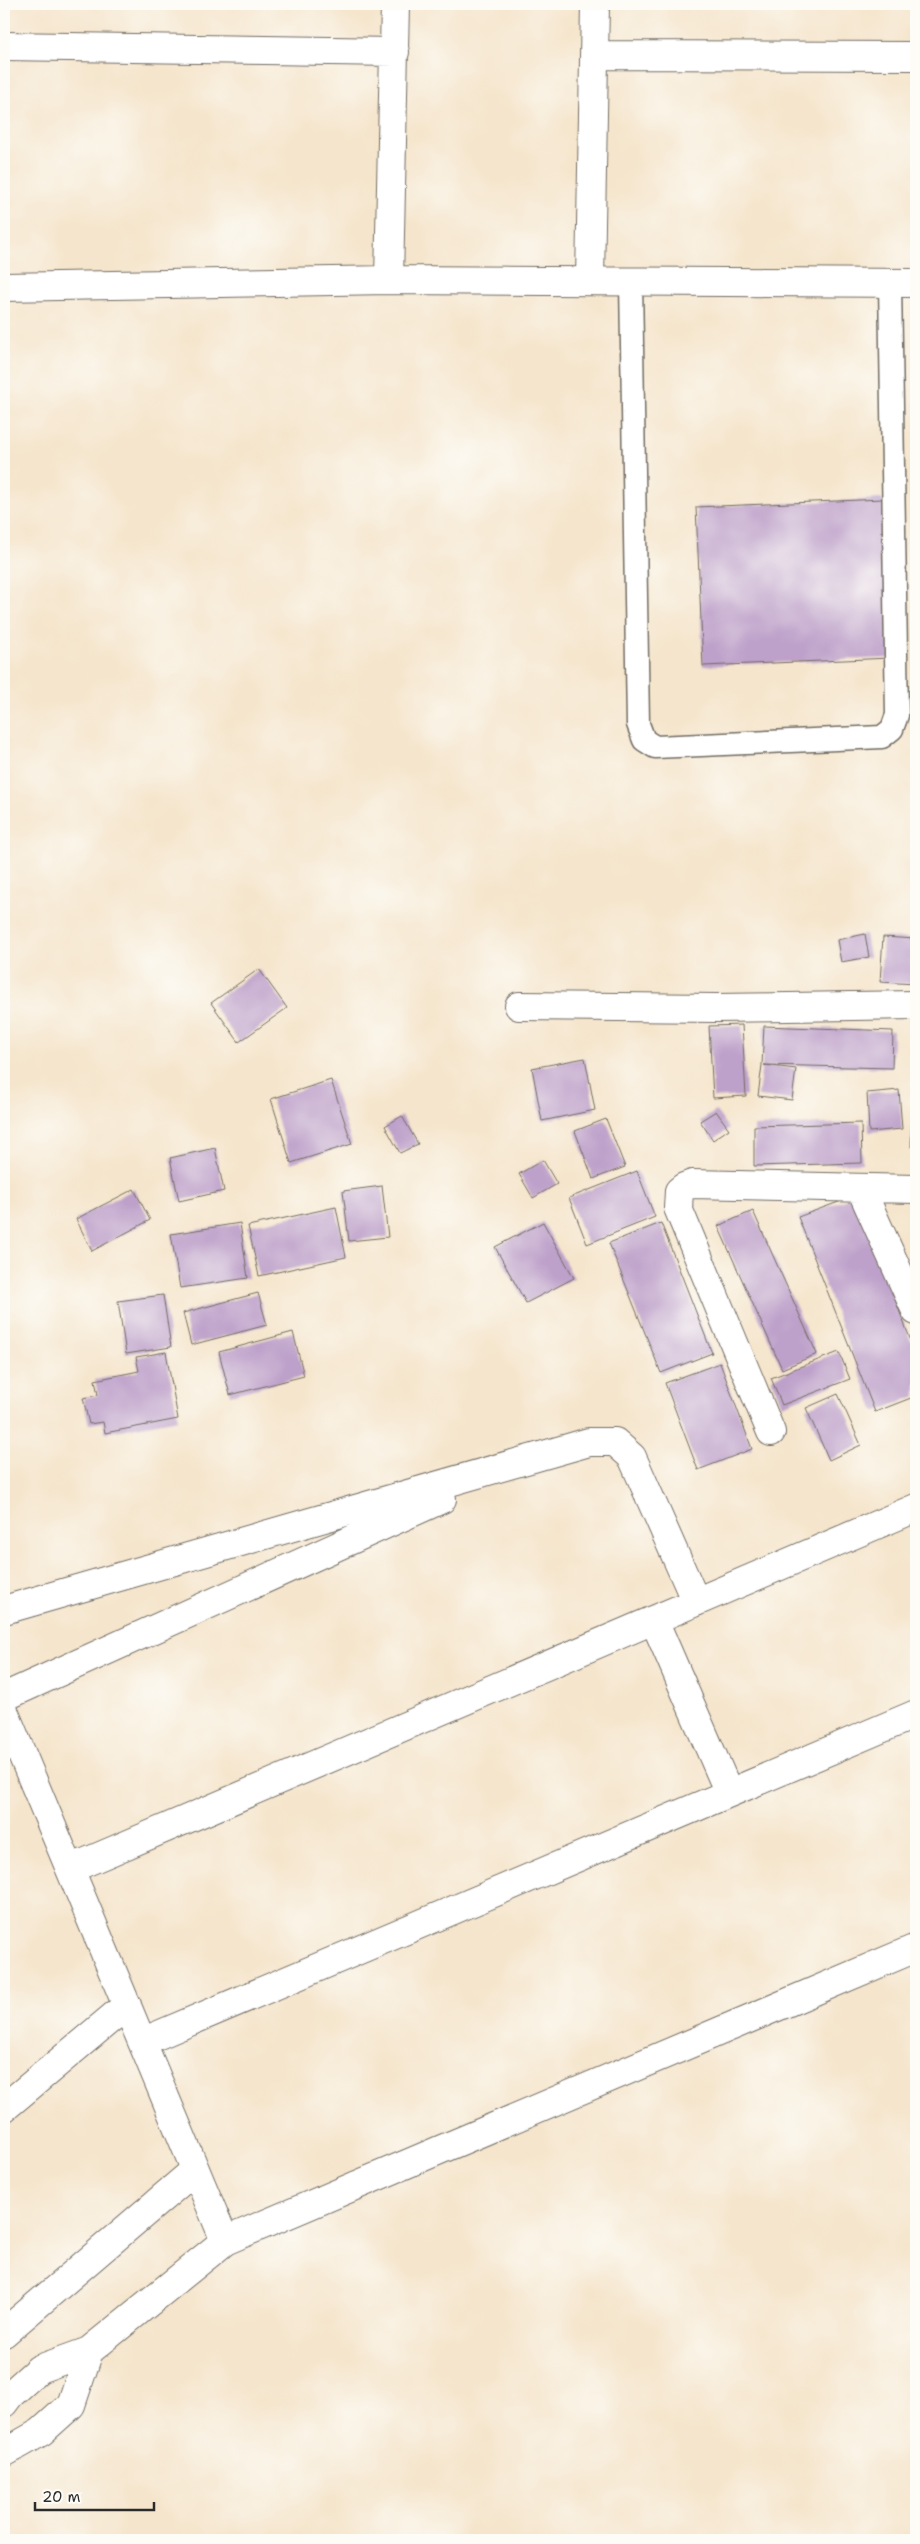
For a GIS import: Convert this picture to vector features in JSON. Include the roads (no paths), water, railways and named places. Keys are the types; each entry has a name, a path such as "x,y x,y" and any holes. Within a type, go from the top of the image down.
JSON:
{"street":[{"path":"389,280 395,4"},
{"path":"590,280 595,4"},
{"path":"4,46 394,52"},
{"path":"594,55 916,56"},
{"path":"4,286 389,280 903,283"},
{"path":"519,1006 716,1008 916,1005"},
{"path":"771,1432 678,1208 678,1191 684,1186 692,1184 916,1189"},
{"path":"861,1189 916,1311"},
{"path":"4,1610 589,1442 615,1442 632,1457 696,1602"},
{"path":"4,1697 531,1458"},
{"path":"70,1869 916,1508"},
{"path":"654,1620 729,1793"},
{"path":"4,1711 225,2241"},
{"path":"142,2042 916,1714"},
{"path":"4,2403 39,2369 89,2351 225,2241 916,1948"},
{"path":"4,2108 127,2005"},
{"path":"4,2332 195,2170"},
{"path":"4,2453 41,2432 72,2404 89,2351"}],"lane":[{"path":"631,281 638,724 644,740 655,747 882,737 892,729 897,714 903,283"}]}
